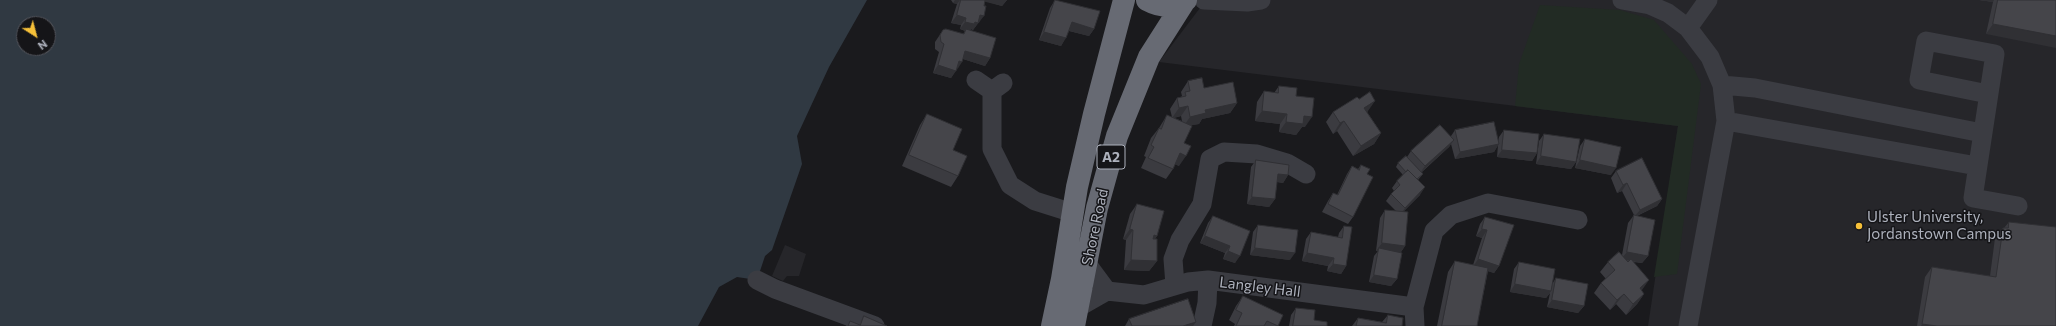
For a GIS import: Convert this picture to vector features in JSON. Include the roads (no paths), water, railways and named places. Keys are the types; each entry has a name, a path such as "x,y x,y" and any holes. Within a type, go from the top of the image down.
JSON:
{"highway":[{"name":"Shore Road","path":"1048,324 1074,213 1077,187 1094,114 1124,0"},
{"path":"1147,0 1164,6 1174,6 1191,1"},
{"name":"Shore Road","path":"1076,316 1097,208 1117,136 1149,57 1191,1"}],"street":[{"path":"1191,1 1247,2 1261,0"},
{"path":"1622,0 1650,5 1668,14 1688,28 1710,57 1722,85 1726,121 1688,326"},
{"path":"1688,28 1708,0"},
{"path":"976,80 997,87 992,149 1010,186 1035,201 1074,213"},
{"path":"1722,85 1755,88 1982,133"},
{"path":"1988,94 1973,198 2018,206"},
{"path":"1726,121 1977,166"},
{"path":"1175,285 1173,259 1180,240 1202,204 1210,159 1224,152 1257,154 1287,163 1306,174"},
{"path":"1415,326 1414,307 1434,231 1451,215 1488,203 1578,220"},
{"path":"1076,316 1107,291 1087,264"},
{"path":"757,280 774,289 876,326"},
{"path":"1202,326 1207,303 1208,280"},
{"name":"Langley Hall","path":"1107,291 1144,295 1175,285 1208,280 1414,307"}],"place":[{"name":"Ulster University, Jordanstown Campus","path":"1859,226"}]}
